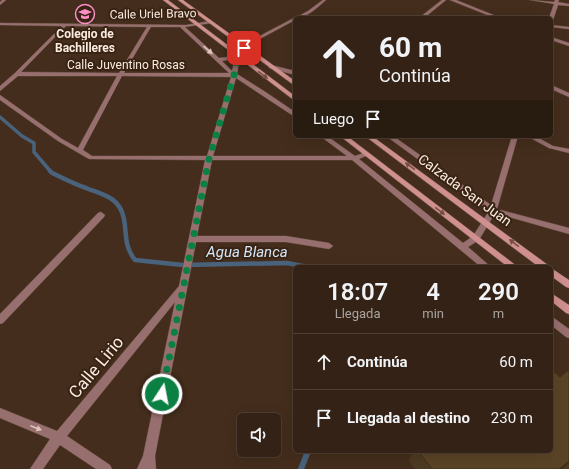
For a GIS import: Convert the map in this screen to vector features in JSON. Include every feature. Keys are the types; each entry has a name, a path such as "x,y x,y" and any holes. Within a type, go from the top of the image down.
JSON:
{"main road":[{"path":"165,0 293,98"},
{"path":"180,0 293,83"},
{"path":"346,138 511,265"},
{"name":"Calzada San Juan","path":"371,138 543,265"},
{"path":"553,273 569,285"},
{"path":"553,298 569,310"}],"street":[{"path":"0,4 4,0"},
{"path":"424,16 444,0"},
{"path":"452,0 494,16"},
{"path":"532,0 556,2 569,5"},
{"path":"552,16 556,2"},
{"name":"Calle Uriel Bravo","path":"0,24 196,25 210,22"},
{"path":"0,89 17,74 65,25"},
{"path":"79,151 120,75 150,25"},
{"path":"180,25 234,75 293,114"},
{"path":"553,26 569,28"},
{"path":"553,39 569,45"},
{"path":"143,469 149,456 209,159 238,57 244,48"},
{"path":"219,60 238,57"},
{"path":"271,67 293,72"},
{"name":"Calle Juventino Rosas","path":"17,74 234,75"},
{"path":"553,88 569,95"},
{"path":"0,97 91,158 354,158 366,154"},
{"path":"326,138 354,158 484,265"},
{"path":"392,138 492,210 569,231"},
{"path":"462,247 476,238 492,210 514,138"},
{"path":"534,138 551,147 569,151"},
{"path":"0,320 101,215"},
{"path":"193,242 286,238 329,246"},
{"name":"Calle Lirio","path":"36,469 59,436 183,287"},
{"path":"553,322 569,334"},
{"path":"0,414 59,436 106,469"},
{"path":"149,456 150,469"}],"lane":[{"path":"302,16 324,0"},
{"path":"244,48 255,40 293,21"}],"building":[{"path":"569,370 569,461 559,469 432,469 420,453 553,453 553,371 560,377"}],"waterway":[{"name":"Agua Blanca","path":"0,117 22,136 34,143 34,152 51,172"},
{"name":"Agua Blanca","path":"51,172 115,201 122,212 127,245 135,260 183,265 287,263 298,265"},
{"name":"Agua Blanca","path":"301,469 307,453"}],"place":[{"name":"Colegio de Bachilleres","path":"85,14"}],"route":[{"path":"162,394 187,271 193,232 209,159 238,57 244,48"}]}
